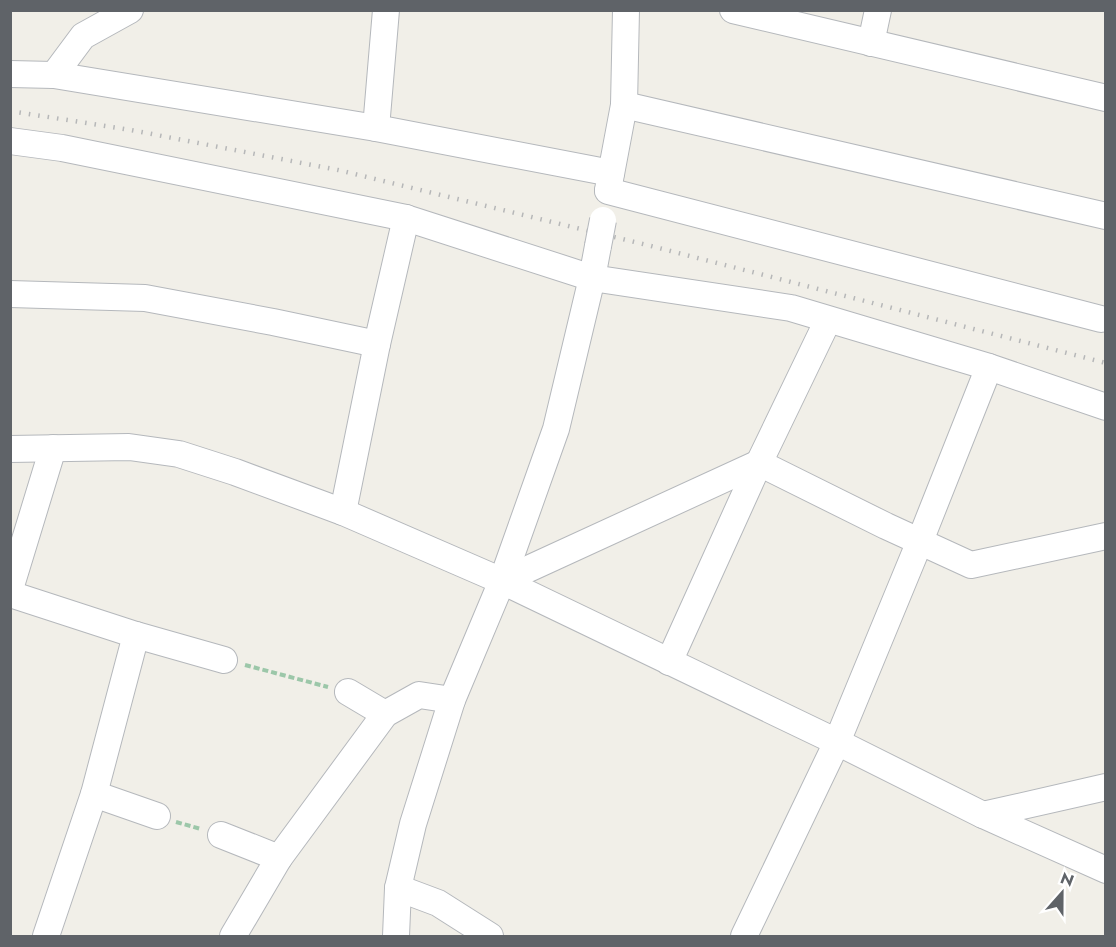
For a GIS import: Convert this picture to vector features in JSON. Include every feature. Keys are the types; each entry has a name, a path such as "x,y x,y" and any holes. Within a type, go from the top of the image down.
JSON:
{"street":[{"path":"54,75 83,36 130,10"},
{"path":"376,128 386,10"},
{"path":"396,936 398,888 412,824 452,700 502,581 556,429 592,278 624,105 626,10"},
{"path":"733,10 784,17 871,43 1106,98"},
{"path":"871,43 879,10"},
{"path":"10,74 54,75 376,128 610,182 1104,314"},
{"path":"624,105 1106,216"},
{"path":"10,141 62,148 406,218 592,278 791,308 1100,403"},
{"path":"343,512 377,344 406,218"},
{"path":"10,294 145,298 377,344"},
{"path":"669,662 759,463 828,320"},
{"path":"744,936 837,742 989,367"},
{"path":"10,449 129,447 179,454 343,512 502,581 837,742 983,816 1106,870"},
{"path":"10,589 53,448"},
{"path":"502,581 759,463"},
{"path":"759,463 971,565 1106,536"},
{"path":"10,594 136,635 224,660"},
{"path":"46,936 94,794 136,635"},
{"path":"348,692 385,714"},
{"path":"233,936 279,858 385,714 419,695 452,700"},
{"path":"983,816 1106,787"},
{"path":"94,794 157,816"},
{"path":"221,835 279,858"},
{"path":"398,888 438,903 490,936"}],"path":[{"path":"224,660 348,692"},
{"path":"157,816 221,835"}],"railway":[{"path":"10,111 131,130 338,170 651,246 1106,363"}]}
